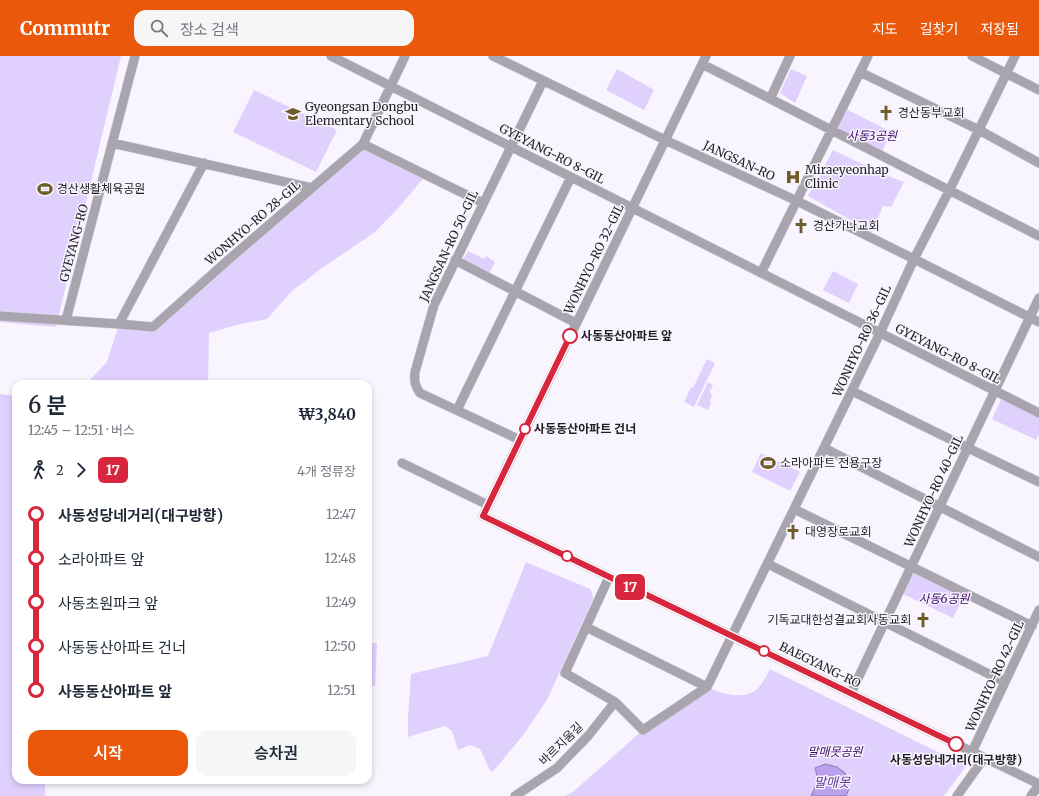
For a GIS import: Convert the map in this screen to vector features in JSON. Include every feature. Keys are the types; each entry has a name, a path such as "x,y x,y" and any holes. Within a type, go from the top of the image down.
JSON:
{"street":[{"name":"GYEYANG-RO","path":"66,320 135,56"},
{"name":"GYEYANG-RO 8-GIL","path":"331,56 1039,413"},
{"name":"WONHYO-RO 28-GIL","path":"0,316 119,324 152,328 363,144 405,56"},
{"name":"JANGSAN-RO","path":"493,56 665,140 797,201 1039,322"},
{"path":"770,99 790,56"},
{"path":"761,273 868,56"},
{"path":"972,56 1039,90"},
{"name":"WONHYO-RO 36-GIL","path":"707,688 880,333 914,259 1015,56"},
{"path":"704,60 770,99 1039,236"},
{"name":"WONHYO-RO 32-GIL","path":"483,516 704,60"},
{"path":"860,72 979,130 1039,163"},
{"name":"JANGSAN-RO 50-GIL","path":"520,440 420,392 416,387 414,380 434,305 543,81"},
{"path":"112,143 312,188"},
{"path":"363,144 483,203"},
{"path":"119,324 204,163"},
{"path":"457,410 571,177"},
{"path":"455,260 576,323"},
{"name":"WONHYO-RO 40-GIL","path":"851,694 1039,298"},
{"path":"852,391 1039,482"},
{"path":"824,448 1039,557"},
{"path":"402,463 488,505"},
{"path":"794,509 1032,626"},
{"name":"BAEGYANG-RO","path":"483,516 1039,785"},
{"path":"768,564 1005,682"},
{"path":"609,577 565,673 616,702 642,730 707,688"},
{"name":"WONHYO-RO 42-GIL","path":"972,752 1039,610"},
{"path":"586,627 707,688"},
{"name":"바르지움길","path":"515,796 557,768 588,736 616,702"},
{"path":"957,796 984,758"},
{"path":"1031,796 1039,785"}],"green space":[{"name":"경산생활체육공원","path":"0,56 121,56 56,327 0,322"},
{"path":"617,69 654,90 644,110 606,90"},
{"path":"791,69 807,76 795,103 780,93"},
{"path":"254,90 337,130 316,172 233,132"},
{"name":"사동3공원","path":"844,108 891,132 881,154 836,131"},
{"path":"363,144 426,175 401,205 375,232 322,268 292,291 267,319 240,324 209,333 208,380 90,380 107,362 119,324 153,327"},
{"path":"833,150 885,175 904,182 891,207 883,206 872,232 808,196"},
{"path":"468,251 484,259 486,256 495,262 489,273 463,260"},
{"path":"833,271 858,284 849,303 823,290"},
{"path":"707,359 715,363 694,407 684,402 691,387 693,388"},
{"path":"708,382 713,385 710,391 712,397 710,400 711,404 708,410 697,405"},
{"path":"0,394 12,396 12,784 45,784 45,796 0,796"},
{"path":"1002,397 1039,415 1039,434 1036,440 992,419"},
{"name":"소라아파트 전용구장","path":"761,453 800,472 790,491 752,472"},
{"path":"526,562 590,589 593,599 547,700 524,734 491,772 480,749 470,745 458,750 452,731 445,726 408,737 411,674 488,656"},
{"name":"사동6공원","path":"912,569 965,594 953,618 901,593"},
{"path":"372,643 377,643 375,686 372,686"},
{"name":"말매못공원","path":"770,669 966,766 944,796 565,796 573,792 643,730 707,687 726,694 746,694 758,688"}],"water":[{"name":"말매못","path":"825,764 837,767 845,773 849,789 846,796 811,796 818,780 815,768"}],"bus line":[{"name":"17","path":"570,336 483,516 956,744"}],"place":[{"name":"경산동부교회","path":"886,113"},
{"name":"Gyeongsan Dongbu Elementary School","path":"293,114"},
{"name":"Miraeyeonhap Clinic","path":"793,177"},
{"name":"경산생활체육공원","path":"45,189"},
{"name":"경산가나교회","path":"801,226"},
{"name":"사동동산아파트 앞","path":"570,336"},
{"name":"사동동산아파트 건너","path":"525,429"},
{"name":"소라아파트 전용구장","path":"768,463"},
{"name":"대영장로교회","path":"793,532"},
{"name":"기독교대한성결교회사동교회","path":"923,620"},
{"name":"사동성당네거리(대구방향)","path":"956,744"}]}
